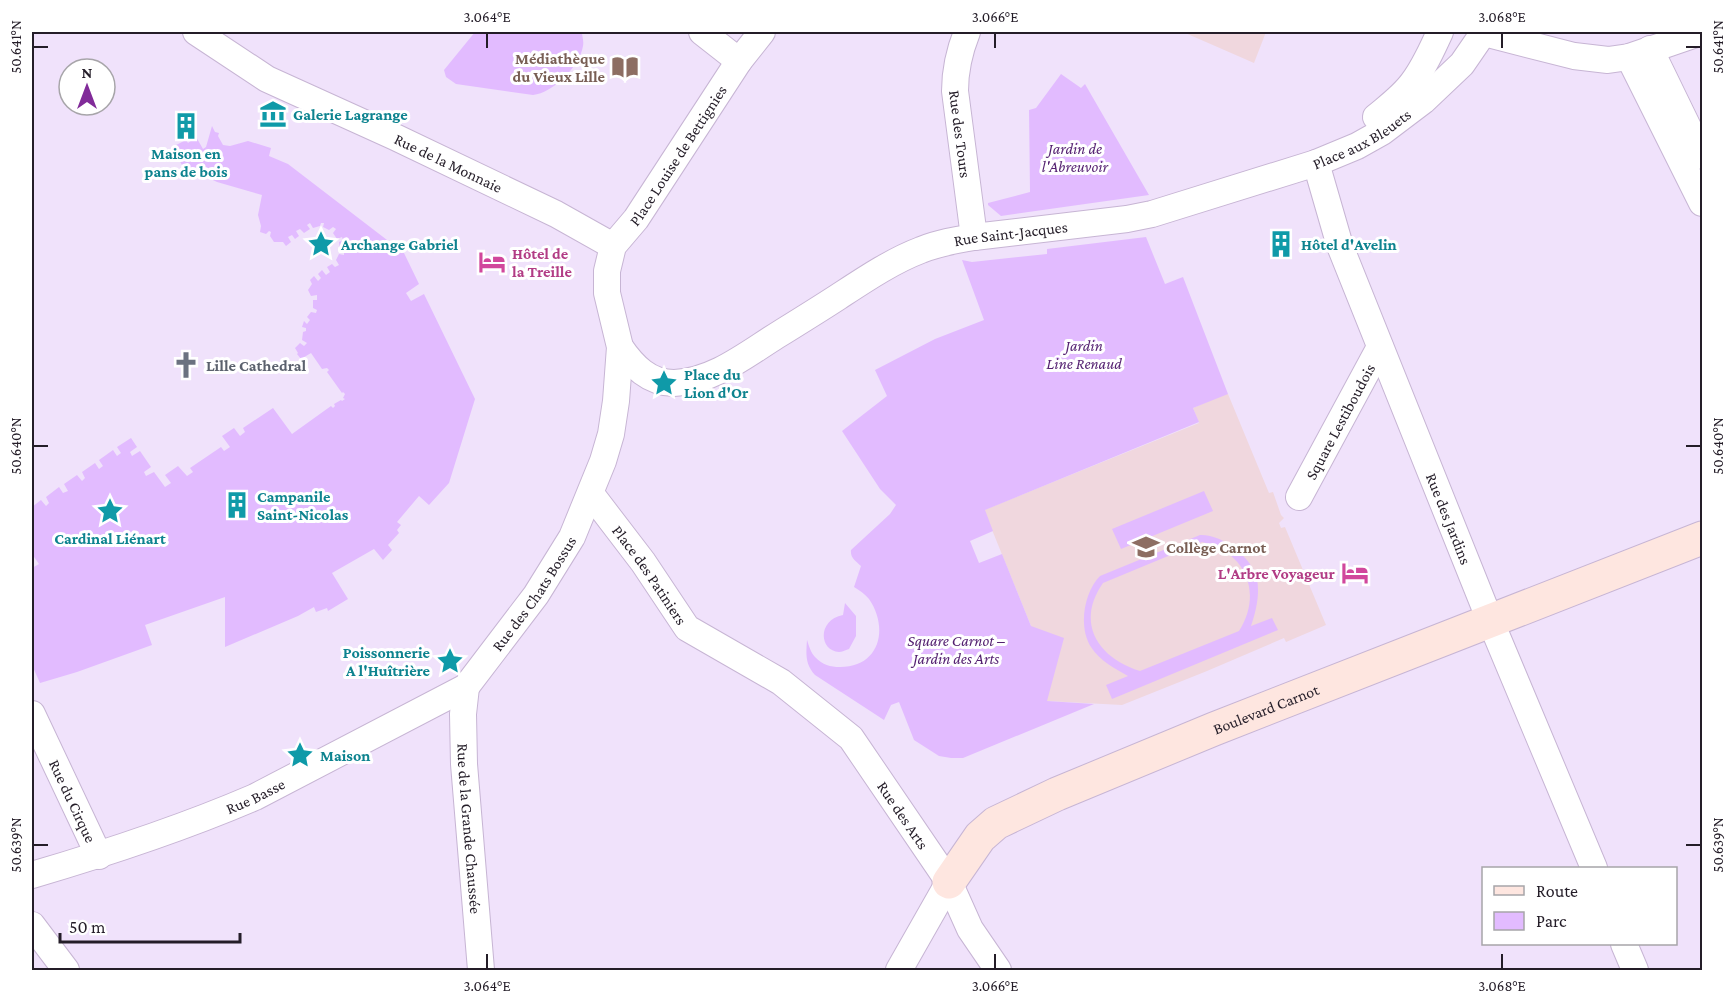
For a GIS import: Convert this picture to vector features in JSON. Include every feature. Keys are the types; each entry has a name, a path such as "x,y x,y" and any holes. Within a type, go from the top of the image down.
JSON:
{"street":[{"name":"Rue de la Monnaie","path":"196,32 267,79 543,208 613,246"},
{"path":"702,32 739,61"},
{"name":"Place Louise de Bettignies","path":"620,347 607,293 607,271 613,246 636,219 739,61 762,32"},
{"name":"Rue des Tours","path":"967,32 959,51 955,91 974,237"},
{"name":"Place aux Bleuets","path":"1316,163 1405,92 1422,68 1440,32"},
{"path":"1483,32 1574,56 1608,60 1639,53 1702,32"},
{"name":"Place aux Bleuets","path":"1316,163 1357,146 1382,132 1407,113 1457,70 1476,46 1483,32"},
{"path":"1639,53 1702,156"},
{"path":"1639,53 1702,203"},
{"name":"Rue Saint-Jacques","path":"620,347 640,370 652,378 666,382 695,379 731,364 859,283 920,250 953,240 1152,214 1316,163"},
{"name":"Rue des Jardins","path":"1316,163 1340,246 1594,867"},
{"path":"591,494 613,428 620,347"},
{"name":"Square Lestiboudois","path":"1299,497 1380,347"},
{"name":"Place des Patiniers","path":"591,494 643,562 687,628 781,682"},
{"name":"Rue des Chats Bossus","path":"466,687 536,595 572,537 591,494"},
{"name":"Boulevard Carnot","path":"899,970 949,882 980,837 996,823 1057,794 1214,729 1702,538"},
{"name":"Rue des Arts","path":"781,682 851,738 949,882 970,929 998,970"},
{"name":"Rue Basse","path":"32,875 99,856 255,797 466,687"},
{"name":"Rue de la Grande Chaussée","path":"466,687 463,714 464,764 481,970"},
{"name":"Rue du Cirque","path":"32,714 99,856"},
{"path":"32,925 66,970"},
{"path":"1624,945 1635,970"}],"shaded area":[{"path":"1183,32 1266,32 1254,63"},
{"name":"Collège Carnot","path":"1228,394 1269,493 1273,492 1284,518 1279,523 1281,528 1285,527 1326,625 1286,642 1284,638 1122,705 1047,701 1031,626 984,510 1199,423 1193,408"}],"green space":[{"path":"475,32 582,32 583,44 581,54 571,70 557,84 533,95 456,84 446,77 444,70"},
{"name":"Jardin de l'Abreuvoir","path":"1061,74 1081,88 1085,84 1149,195 1001,216 988,203 1030,192 1029,110 1036,108"},
{"path":"212,126 215,132 219,133 218,136 223,145 230,146 248,141 271,148 269,156 288,164 404,253 419,284 406,293 411,301 424,294 475,399 449,483 429,505 419,496 397,522 401,525 397,530 399,533 388,545 392,550 383,560 374,549 332,573 348,599 328,611 327,608 316,612 314,607 225,647 225,597 145,625 152,645 40,683 32,665 32,568 39,564 32,554 32,507 41,500 46,506 49,503 46,497 59,487 63,493 68,491 64,484 77,475 82,481 85,478 82,472 95,463 99,469 103,466 99,460 113,450 117,456 121,453 117,447 131,438 137,447 130,452 132,456 140,451 151,467 144,472 146,476 154,472 165,487 171,483 165,475 178,466 187,476 193,472 190,468 221,447 224,451 230,447 222,436 234,428 240,436 245,432 243,428 273,408 292,434 331,406 333,408 334,404 345,399 343,398 345,394 327,372 329,370 322,369 311,353 301,359 295,348 300,343 304,346 307,343 302,340 306,328 302,327 304,321 307,324 310,320 307,317 311,312 316,313 317,310 313,308 313,300 317,300 317,295 311,296 308,290 312,284 310,280 314,276 318,281 321,278 318,274 322,270 326,275 330,272 327,267 332,264 335,267 339,265 336,260 339,254 344,255 344,251 340,250 339,242 343,240 342,237 337,239 333,233 336,229 333,227 329,230 323,227 324,223 313,228 310,223 307,225 310,229 304,233 300,229 296,231 299,236 295,239 292,235 288,237 291,242 286,246 283,242 274,242 270,236 271,232 266,234 260,232 258,215 262,195 217,182 182,165 172,147 186,140 188,143 195,135 203,149 206,147"},
{"name":"Jardin Line Renaud","path":"1146,237 1165,284 1183,277 1228,394 1193,408 1199,422 985,510 993,531 970,541 979,563 1002,554 1031,626 1064,638 1047,701 1094,704 963,758 939,756 914,740 899,702 891,705 884,720 815,675 808,663 807,640 812,654 818,660 833,667 840,667 854,665 864,660 877,644 879,633 879,622 875,610 867,597 854,587 861,566 852,557 851,550 890,514 896,505 880,489 842,431 887,396 875,370 935,339 984,320 962,260 972,262 1047,254 1047,249"},
{"path":"1204,491 1213,511 1121,549 1112,529"},
{"path":"1200,535 1217,538 1243,555 1254,571 1258,585 1258,597 1251,626 1272,618 1278,630 1112,699 1106,685 1128,676 1108,664 1091,647 1087,639 1084,620 1090,591 1100,576","holes":["1202,542 1230,555 1246,576 1250,602 1239,631 1140,671 1125,665 1102,648 1091,625 1091,612 1103,583"]},
{"path":"845,603 856,616 856,636 849,649 839,652 828,646 824,635 829,623 843,615"}],"place":[{"name":"Médiathèque du Vieux Lille","path":"625,67"},
{"name":"Galerie Lagrange","path":"273,114"},
{"name":"Maison en pans de bois","path":"186,126"},
{"name":"Archange Gabriel","path":"321,244"},
{"name":"Hôtel d'Avelin","path":"1281,244"},
{"name":"Hôtel de la Treille","path":"492,262"},
{"name":"Lille Cathedral","path":"186,365"},
{"name":"Place du Lion d'Or","path":"664,383"},
{"name":"Campanile Saint-Nicolas","path":"237,505"},
{"name":"Cardinal Liénart","path":"110,511"},
{"name":"Collège Carnot","path":"1146,547"},
{"name":"L'Arbre Voyageur","path":"1355,573"},
{"name":"Poissonnerie A l'Huîtrière","path":"450,661"},
{"name":"Maison","path":"300,755"}],"park label":[{"name":"Square Carnot – Jardin des Arts","path":"956,649"}]}
